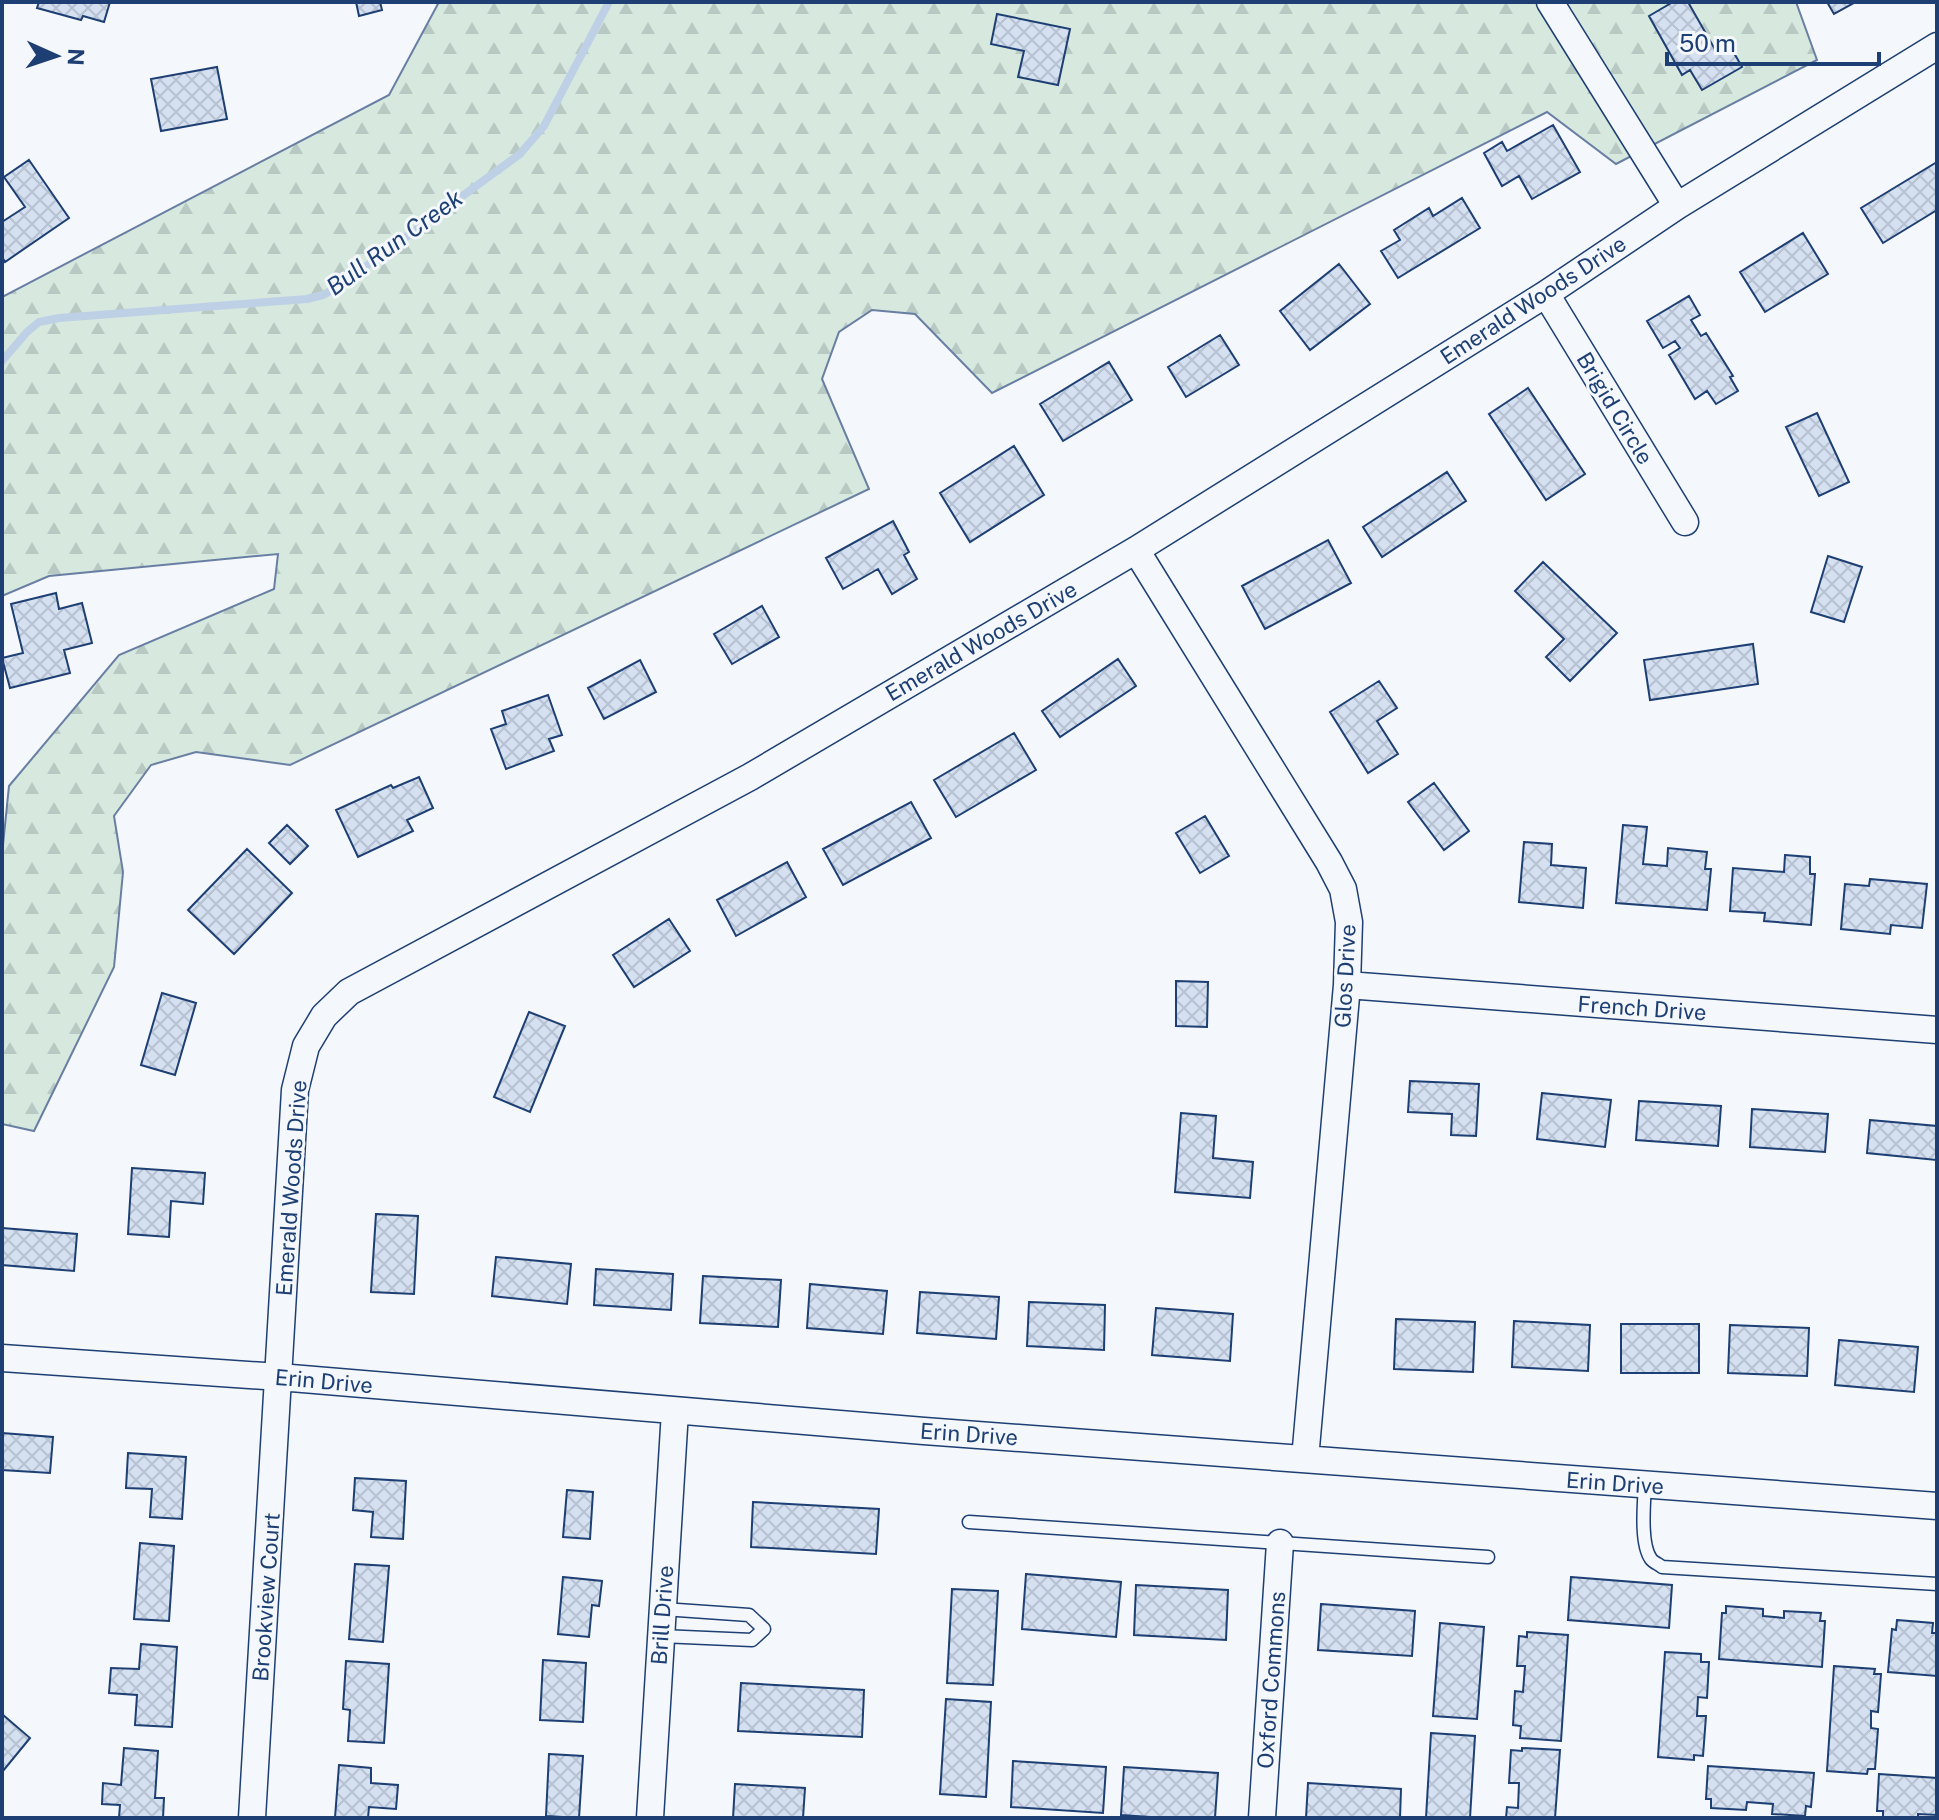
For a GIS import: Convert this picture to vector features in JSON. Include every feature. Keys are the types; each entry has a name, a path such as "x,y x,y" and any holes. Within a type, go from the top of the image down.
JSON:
{"street":[{"path":"1550,2 1677,206"},
{"name":"Emerald Woods Drive","path":"279,1377 295,1090 306,1046 324,1016 349,992 750,777 1136,550 1546,294 1677,206 1937,46"},
{"name":"Brigid Circle","path":"1546,294 1685,522"},
{"name":"Glos Drive","path":"1136,550 1343,889 1349,922 1347,985 1305,1459"},
{"name":"French Drive","path":"1347,985 1937,1030"},
{"name":"Erin Drive","path":"2,1358 1937,1506"},
{"name":"Brookview Court","path":"252,1818 279,1377"},
{"name":"Brill Drive","path":"650,1818 675,1411"},
{"name":"Oxford Commons","path":"1262,1818 1280,1543"}],"lane":[{"path":"1645,1485 1646,1547 1652,1560 1662,1567 1937,1584"},
{"path":"969,1522 1488,1557"},
{"path":"749,1615 764,1629 752,1640 662,1622 749,1615"}],"green space":[{"path":"439,2 1796,2 1817,60 1616,164 1547,112 992,393 915,314 872,310 839,332 822,379 869,489 290,765 196,752 151,765 114,816 123,872 114,967 34,1131 2,1124 2,855 9,786 119,655 274,589 278,554 49,576 2,596 2,297 389,95"}],"building":[{"path":"39,2 110,2 104,22 83,16 81,20 37,8"},
{"path":"356,2 380,2 382,10 359,16"},
{"path":"1673,2 1688,2 1717,53 1730,46 1742,67 1702,90 1690,70 1682,75 1649,16"},
{"path":"1827,2 1854,2 1854,3 1834,14"},
{"path":"997,14 1070,29 1058,85 1018,77 1024,51 991,44"},
{"path":"217,67 227,119 161,131 151,79"},
{"path":"1553,125 1580,172 1532,199 1519,176 1502,186 1484,153 1502,142 1507,151"},
{"path":"29,160 69,218 5,262 2,257 2,222 25,207 4,177"},
{"path":"1937,162 1937,210 1883,243 1861,208"},
{"path":"1462,198 1480,228 1398,278 1381,251 1400,240 1394,230 1429,208 1433,216"},
{"path":"1803,233 1828,274 1765,312 1740,272"},
{"path":"1339,264 1370,304 1310,350 1280,311"},
{"path":"1689,296 1700,315 1691,320 1701,336 1706,333 1733,376 1730,377 1738,391 1716,404 1707,391 1695,399 1669,355 1680,348 1675,341 1663,348 1647,321"},
{"path":"1220,335 1239,365 1186,397 1168,367"},
{"path":"1109,362 1132,400 1063,441 1040,404"},
{"path":"1528,388 1585,474 1546,500 1489,414"},
{"path":"1817,413 1849,482 1819,496 1786,427"},
{"path":"1014,446 1044,495 970,542 940,493"},
{"path":"1447,472 1466,501 1382,557 1363,527"},
{"path":"893,521 909,552 904,555 917,579 892,594 878,569 843,589 826,558"},
{"path":"1328,540 1351,583 1265,629 1242,586"},
{"path":"1828,556 1862,567 1844,622 1811,612"},
{"path":"1543,562 1617,633 1570,681 1546,657 1564,639 1515,591"},
{"path":"56,593 59,609 82,603 92,643 64,650 70,673 10,688 2,658 23,653 11,604"},
{"path":"762,606 779,637 732,664 714,634"},
{"path":"1753,644 1758,684 1650,700 1644,660"},
{"path":"1118,659 1136,686 1060,737 1042,711"},
{"path":"640,660 656,692 604,719 588,688"},
{"path":"1379,681 1397,708 1377,721 1398,754 1368,773 1330,712"},
{"path":"548,695 562,735 549,739 554,751 506,769 491,729 506,724 502,711"},
{"path":"1014,733 1036,770 956,817 934,780"},
{"path":"419,777 433,808 407,820 413,831 358,857 336,810 391,785 393,788"},
{"path":"1434,783 1469,831 1444,850 1408,802"},
{"path":"911,802 931,838 843,885 823,849"},
{"path":"1205,816 1229,856 1200,873 1176,833"},
{"path":"287,825 308,846 290,864 269,843"},
{"path":"1623,825 1647,827 1643,864 1667,866 1668,848 1707,852 1705,869 1711,869 1707,910 1616,903"},
{"path":"1524,842 1552,844 1551,865 1586,868 1583,908 1519,902"},
{"path":"247,849 292,893 234,954 188,910"},
{"path":"1785,855 1810,857 1810,874 1815,874 1811,925 1764,921 1765,913 1730,911 1733,868 1784,872"},
{"path":"787,862 806,897 736,936 717,900"},
{"path":"1870,879 1927,884 1922,928 1891,925 1890,934 1841,929 1845,884 1869,886"},
{"path":"669,919 690,951 634,987 613,955"},
{"path":"1176,981 1208,982 1207,1027 1176,1026"},
{"path":"162,993 196,1003 175,1075 141,1065"},
{"path":"529,1012 565,1026 530,1112 494,1097"},
{"path":"1410,1081 1479,1084 1476,1136 1451,1135 1452,1114 1408,1112"},
{"path":"1542,1093 1611,1100 1605,1147 1537,1139"},
{"path":"1639,1101 1721,1106 1718,1146 1636,1140"},
{"path":"1752,1109 1828,1114 1825,1152 1750,1147"},
{"path":"1181,1113 1216,1116 1213,1158 1253,1162 1250,1198 1175,1192"},
{"path":"1870,1120 1937,1126 1936,1160 1867,1153"},
{"path":"132,1168 205,1173 203,1204 171,1201 169,1237 128,1234"},
{"path":"376,1214 418,1216 414,1294 371,1292"},
{"path":"2,1228 77,1234 74,1271 2,1265"},
{"path":"496,1257 571,1264 567,1304 492,1296"},
{"path":"596,1269 673,1274 671,1310 594,1305"},
{"path":"703,1276 781,1280 778,1327 700,1323"},
{"path":"810,1284 887,1291 883,1334 807,1328"},
{"path":"920,1292 999,1297 996,1339 917,1333"},
{"path":"1029,1302 1105,1305 1104,1350 1027,1346"},
{"path":"1156,1308 1233,1314 1230,1361 1152,1355"},
{"path":"1396,1319 1475,1322 1473,1372 1394,1369"},
{"path":"1514,1321 1590,1325 1588,1371 1512,1367"},
{"path":"1621,1324 1699,1324 1699,1373 1621,1373"},
{"path":"1730,1325 1809,1328 1807,1376 1728,1373"},
{"path":"1839,1340 1918,1347 1914,1392 1835,1385"},
{"path":"2,1433 53,1437 50,1473 2,1470"},
{"path":"128,1453 186,1457 182,1519 150,1517 152,1489 126,1488"},
{"path":"355,1478 406,1481 403,1539 371,1537 373,1512 353,1510"},
{"path":"567,1490 593,1492 590,1539 563,1537"},
{"path":"753,1502 879,1509 876,1554 751,1547"},
{"path":"140,1543 174,1546 169,1621 134,1619"},
{"path":"355,1564 389,1566 383,1642 349,1639"},
{"path":"1026,1574 1121,1582 1116,1637 1022,1629"},
{"path":"563,1577 602,1581 599,1606 592,1605 589,1637 558,1634"},
{"path":"1571,1577 1672,1585 1669,1628 1568,1620"},
{"path":"1136,1585 1228,1590 1226,1640 1134,1635"},
{"path":"952,1589 998,1591 993,1685 947,1683"},
{"path":"1321,1604 1415,1611 1412,1656 1318,1650"},
{"path":"1726,1606 1763,1609 1763,1616 1784,1618 1784,1611 1821,1613 1820,1621 1825,1621 1822,1667 1719,1659 1722,1613 1726,1613"},
{"path":"1897,1620 1933,1623 1932,1633 1937,1633 1937,1676 1888,1672 1892,1629 1896,1630"},
{"path":"1440,1623 1484,1627 1477,1719 1433,1716"},
{"path":"1527,1632 1568,1635 1561,1741 1520,1738 1521,1726 1513,1725 1515,1691 1523,1692 1525,1666 1517,1666 1519,1636 1527,1637"},
{"path":"141,1644 177,1647 172,1727 135,1725 137,1695 109,1693 111,1668 139,1669"},
{"path":"1665,1652 1701,1654 1701,1662 1709,1662 1707,1698 1698,1697 1697,1716 1706,1716 1703,1756 1694,1755 1694,1760 1658,1757"},
{"path":"543,1660 586,1663 583,1722 540,1720"},
{"path":"346,1661 389,1664 384,1743 348,1741 350,1710 343,1709"},
{"path":"1834,1666 1875,1669 1874,1674 1881,1674 1878,1712 1871,1711 1871,1728 1878,1729 1875,1769 1868,1769 1867,1774 1827,1771"},
{"path":"741,1683 864,1690 862,1737 738,1731"},
{"path":"946,1699 991,1702 986,1797 940,1794"},
{"path":"2,1714 30,1738 3,1771 2,1770"},
{"path":"1431,1733 1475,1736 1470,1818 1426,1818"},
{"path":"124,1748 158,1751 155,1798 164,1798 163,1818 119,1818 120,1805 102,1804 103,1783 121,1785"},
{"path":"1522,1748 1560,1750 1555,1818 1506,1818 1507,1807 1518,1808 1519,1783 1509,1783 1511,1750 1522,1751"},
{"path":"549,1754 583,1756 579,1818 546,1816"},
{"path":"1013,1761 1106,1767 1103,1813 1011,1807"},
{"path":"339,1765 371,1768 371,1783 398,1785 396,1809 369,1807 368,1818 335,1818"},
{"path":"1708,1766 1814,1773 1811,1807 1806,1806 1805,1816 1772,1814 1773,1804 1747,1802 1746,1810 1711,1808 1711,1799 1706,1799"},
{"path":"1124,1767 1218,1773 1215,1818 1121,1815"},
{"path":"1879,1774 1937,1778 1937,1815 1883,1818 1883,1811 1877,1811"},
{"path":"1308,1783 1401,1789 1400,1818 1306,1818"},
{"path":"735,1784 805,1788 803,1818 733,1818"}],"waterway":[{"name":"Bull Run Creek","path":"2,361 39,322 307,299 339,286 520,154 544,126 609,2"}]}
